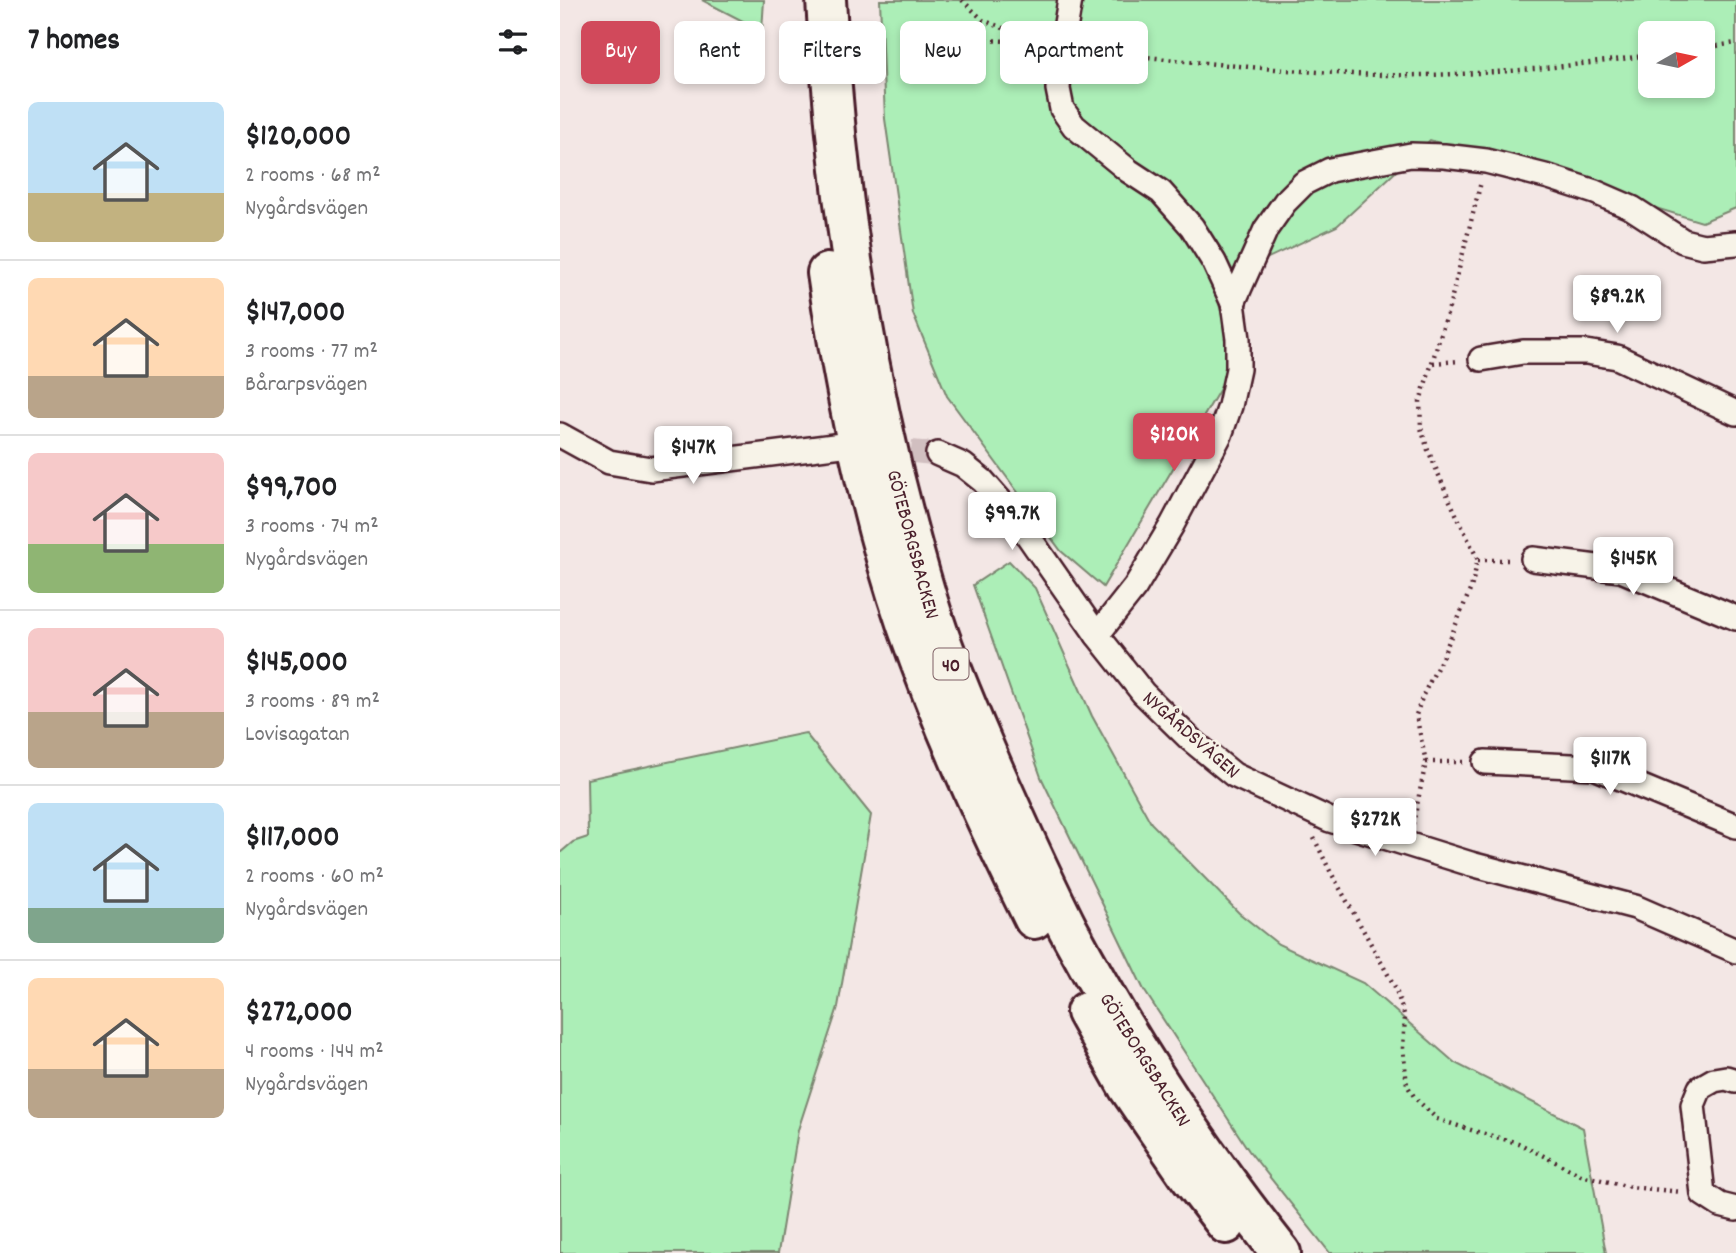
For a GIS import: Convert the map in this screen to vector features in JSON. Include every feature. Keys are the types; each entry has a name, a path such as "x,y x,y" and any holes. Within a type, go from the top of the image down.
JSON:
{"highway":[{"name":"GÖTEBORGSBACKEN","path":"799,0 803,78 835,324 875,516 907,626 952,743 994,838 1044,939 1128,1087 1189,1177 1248,1253"},
{"name":"GÖTEBORGSBACKEN","path":"826,0 831,90 842,191 858,296 882,423 904,517 935,623 1013,815 1069,929 1128,1033 1189,1129 1281,1253"}],"street":[{"path":"1070,0 1060,59 1058,89 1062,109 1074,126 1129,171 1161,192 1192,227 1214,262 1233,303 1238,339 1238,369 1220,435 1135,587 1097,635"},
{"path":"1233,303 1266,229 1285,202 1304,183 1330,170 1411,155 1486,161 1549,177 1632,208 1683,241 1703,246 1736,243"},
{"path":"1481,359 1523,352 1586,352 1618,357 1736,413"},
{"path":"560,435 609,462 651,469 842,445"},
{"name":"NYGÅRDSVÄGEN","path":"938,454 963,465 983,481 1017,520 1097,635 1143,693 1190,739 1234,775 1330,820 1471,864 1635,907 1736,951"},
{"path":"1533,559 1621,570 1736,618"},
{"path":"1485,762 1594,767 1736,827"},
{"path":"1736,1081 1726,1078 1714,1080 1700,1088 1693,1105 1703,1194 1720,1205 1736,1209"}],"path":[{"path":"962,0 985,21"},
{"path":"986,21 1034,41 986,40"},
{"path":"1715,46 1736,43"},
{"path":"1148,58 1364,75 1423,75 1489,72 1638,57"},
{"path":"1414,821 1426,762 1416,715 1471,588 1478,560 1428,450 1421,428 1420,401 1450,308 1486,161"},
{"path":"1478,560 1533,559"},
{"path":"1426,762 1485,762"},
{"path":"1298,805 1329,869 1395,987 1405,1017 1403,1048 1407,1085 1415,1098 1437,1119 1518,1143 1581,1175 1630,1187 1703,1194"}],"green space":[{"path":"702,0 764,0 763,21 743,21"},
{"path":"880,0 1736,0 1736,208 1702,222 1430,140 1337,226 1214,283 1234,365 1103,587 1061,551 947,396 913,314 885,119 886,21 881,21"},
{"path":"1009,561 1035,588 1092,716 1151,823 1239,913 1278,944 1363,983 1455,1063 1583,1128 1606,1253 1330,1253 1249,1151 1144,990 1041,777 973,585"},
{"path":"805,733 871,815 838,1007 798,1130 778,1253 560,1253 560,853 573,842 588,837 587,779"}],"tunnel":[{"path":"877,448 938,454"}]}
